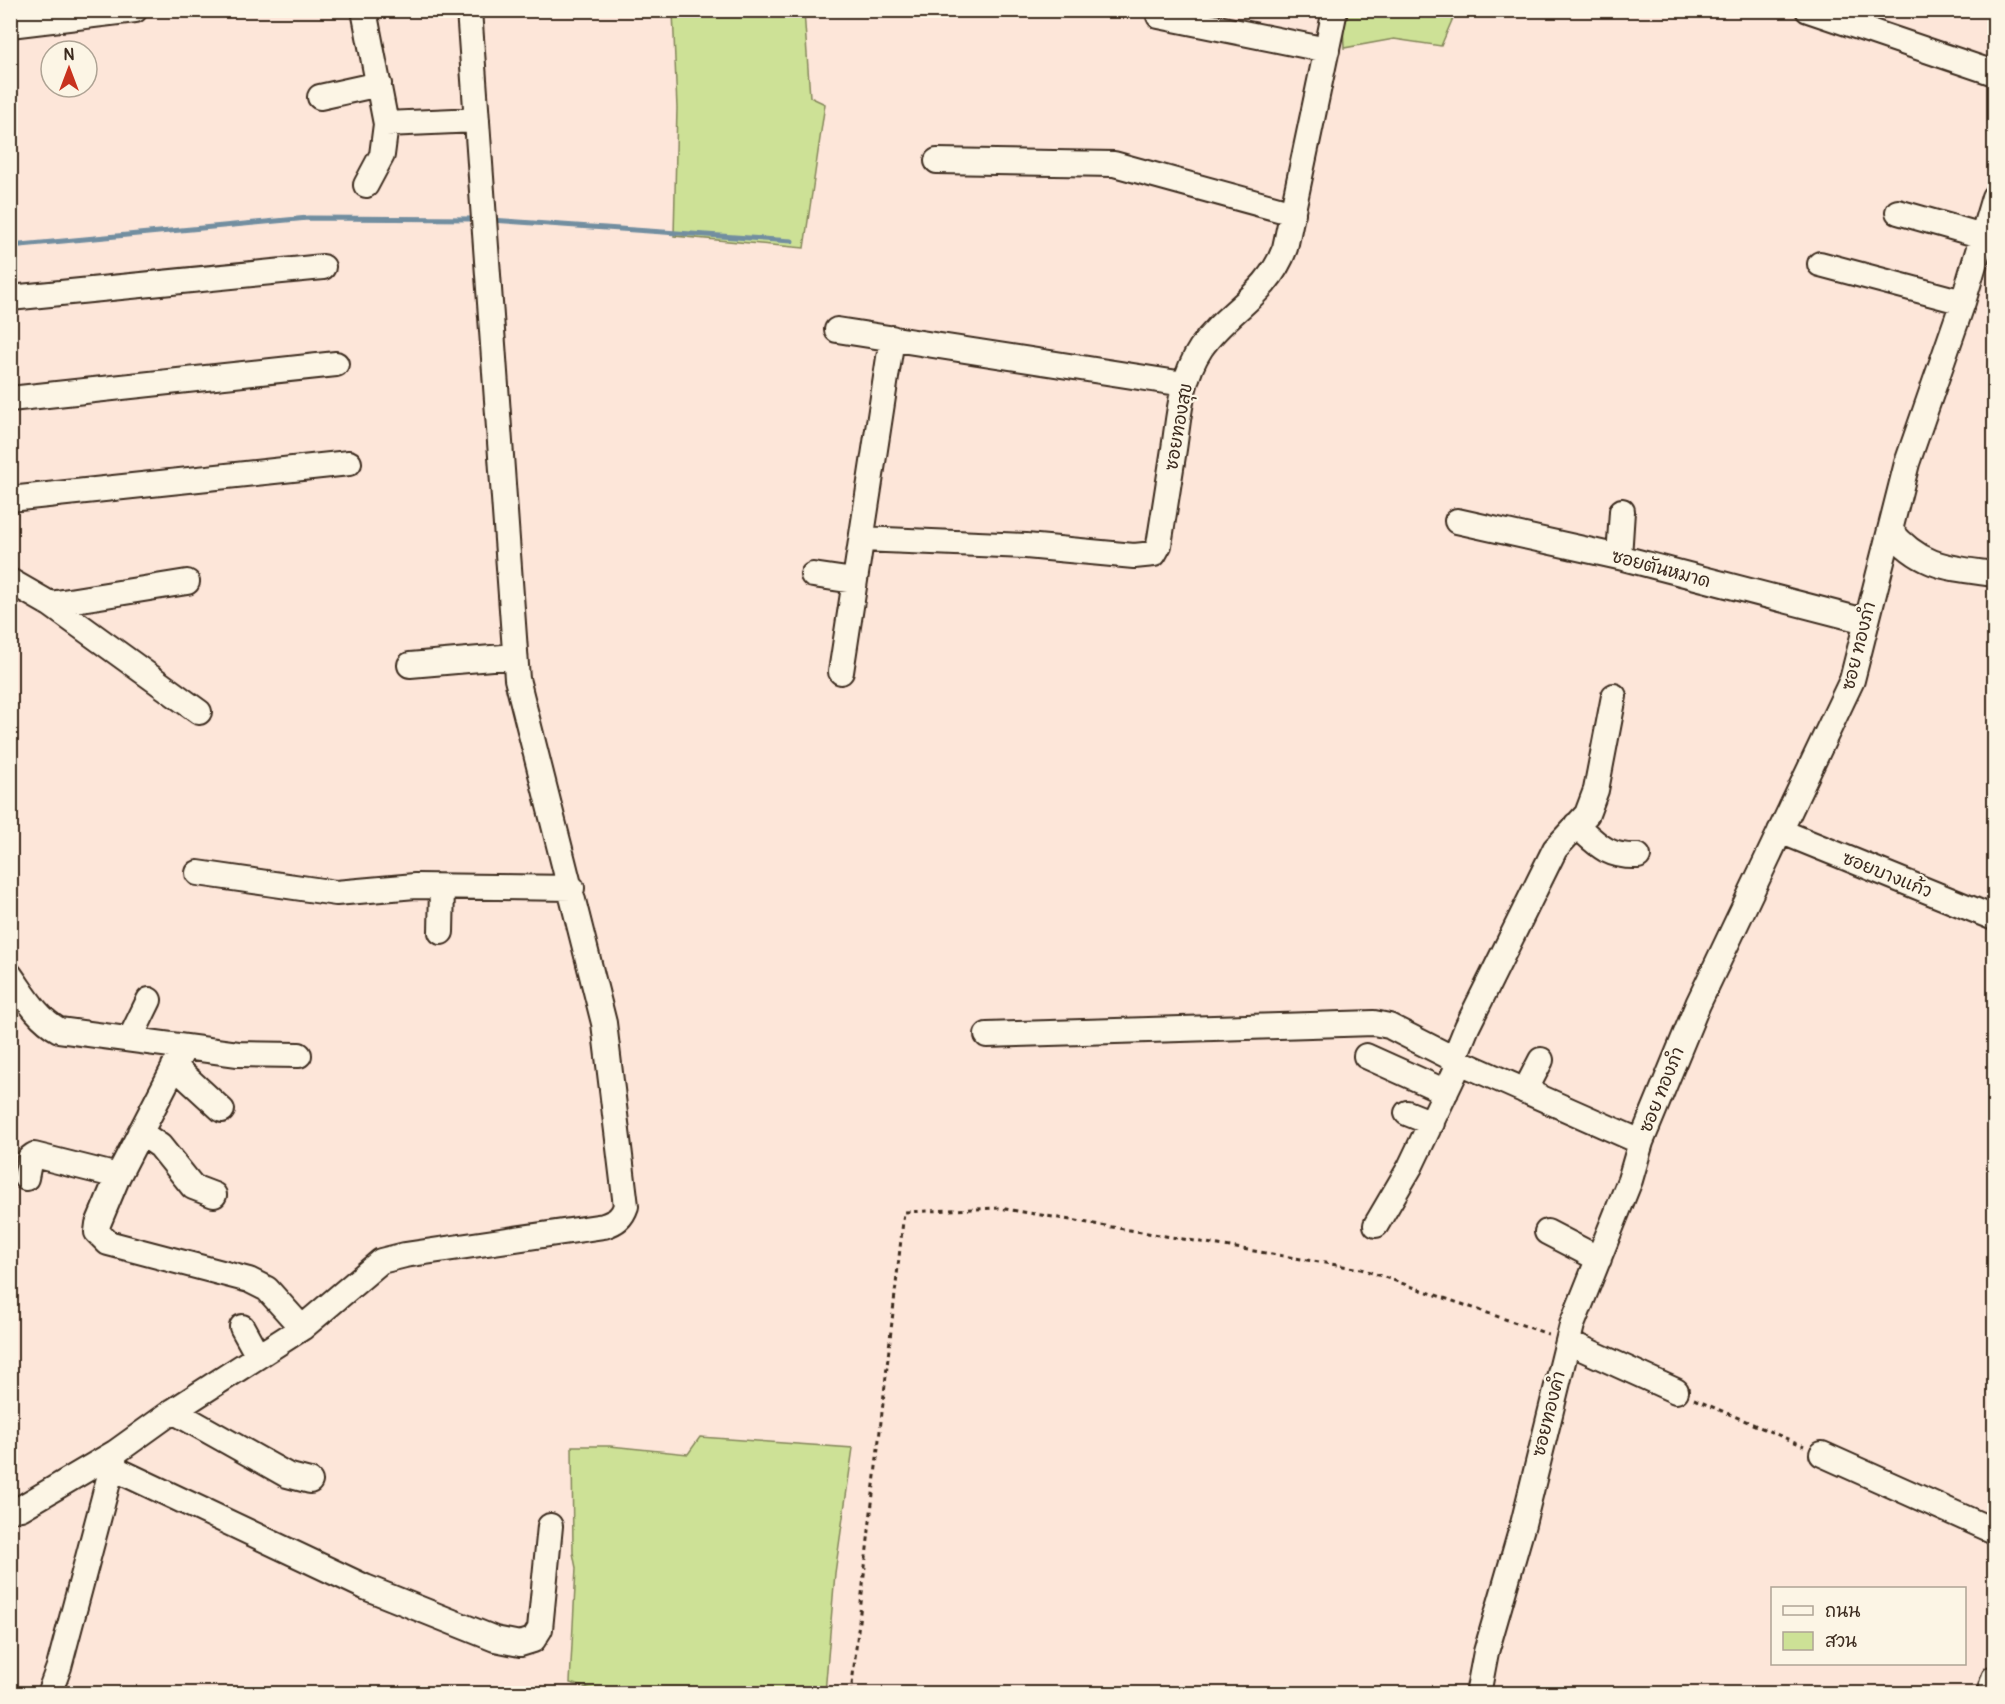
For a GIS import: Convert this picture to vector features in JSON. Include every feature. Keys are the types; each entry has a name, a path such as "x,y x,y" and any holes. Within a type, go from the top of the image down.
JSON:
{"street":[{"path":"10,25 135,10"},
{"path":"364,10 386,124 382,155 366,185"},
{"path":"10,1510 21,1508 114,1460 173,1411 302,1328 381,1261 405,1255 604,1226 615,1222 623,1215 626,1206 604,1023 572,888 526,720 515,657 470,10"},
{"name":"ซอยทองสุข","path":"862,539 1026,546 1134,556 1154,554 1159,545 1184,384 1200,350 1211,335 1264,286 1278,268 1293,213 1335,10"},
{"path":"1808,10 1995,73"},
{"path":"1159,16 1327,50"},
{"path":"320,97 380,84"},
{"path":"386,124 477,120"},
{"path":"937,161 1114,164 1293,213"},
{"name":"ซอย ทองภํา","path":"1641,1142 1698,1004 1852,680 1865,621 1907,463 1963,302 1995,197"},
{"path":"1898,212 1983,236"},
{"path":"1820,264 1963,302"},
{"path":"10,298 323,267"},
{"path":"837,330 1184,384"},
{"path":"841,672 892,339"},
{"path":"10,399 336,364"},
{"path":"10,499 349,463"},
{"path":"1619,557 1622,511"},
{"name":"ซอยตันหมาด","path":"1457,520 1619,557 1865,621"},
{"path":"1890,530 1913,553 1930,564 1995,574"},
{"path":"813,575 854,580"},
{"path":"10,581 50,604 199,712"},
{"path":"50,604 187,582"},
{"path":"410,665 515,657"},
{"path":"1376,1225 1410,1167 1432,1123 1446,1092 1467,1027 1555,849 1587,814 1596,790 1614,696"},
{"path":"1576,825 1606,851 1616,856 1638,856"},
{"name":"ซอยบางแก้ว","path":"1780,831 1995,918"},
{"path":"198,873 336,893 442,887 572,888"},
{"path":"441,932 442,887"},
{"path":"10,975 47,1024 59,1030 129,1039 179,1057 238,1054 299,1055"},
{"path":"129,1039 149,1000"},
{"path":"987,1035 1374,1023 1389,1026 1457,1060 1641,1142"},
{"path":"1366,1056 1446,1092"},
{"path":"179,1057 118,1176 98,1224 100,1237 108,1243 249,1280 267,1289 302,1328"},
{"path":"179,1057 222,1110"},
{"path":"1525,1090 1540,1060"},
{"path":"1407,1113 1432,1123"},
{"path":"140,1132 160,1146 193,1187 214,1195"},
{"name":"ซอยทองคำ","path":"1478,1694 1569,1336 1630,1180 1641,1142"},
{"path":"26,1178 30,1158 34,1155 118,1176"},
{"path":"1547,1232 1599,1259"},
{"path":"242,1328 258,1356"},
{"path":"1569,1336 1676,1391"},
{"path":"173,1411 287,1475 310,1481"},
{"path":"1822,1454 1995,1531"},
{"path":"114,1460 365,1587 495,1639 520,1644 533,1640 540,1629 550,1526"},
{"path":"49,1694 59,1667 114,1460"},
{"path":"1989,1694 1995,1678"}],"path":[{"path":"852,1694 904,1212 999,1208 1361,1269 1569,1336"},
{"path":"1676,1391 1822,1454"}],"green space":[{"path":"673,11 804,11 810,97 825,104 804,248 674,236 677,108"},
{"path":"1347,11 1456,11 1441,46 1394,39 1344,48 1343,20"},
{"path":"700,1437 853,1448 835,1573 825,1693 608,1694 570,1683 576,1568 573,1553 572,1446 610,1446 688,1454"}],"waterway":[{"path":"10,246 308,218 479,219"},
{"path":"491,220 792,241"}]}
